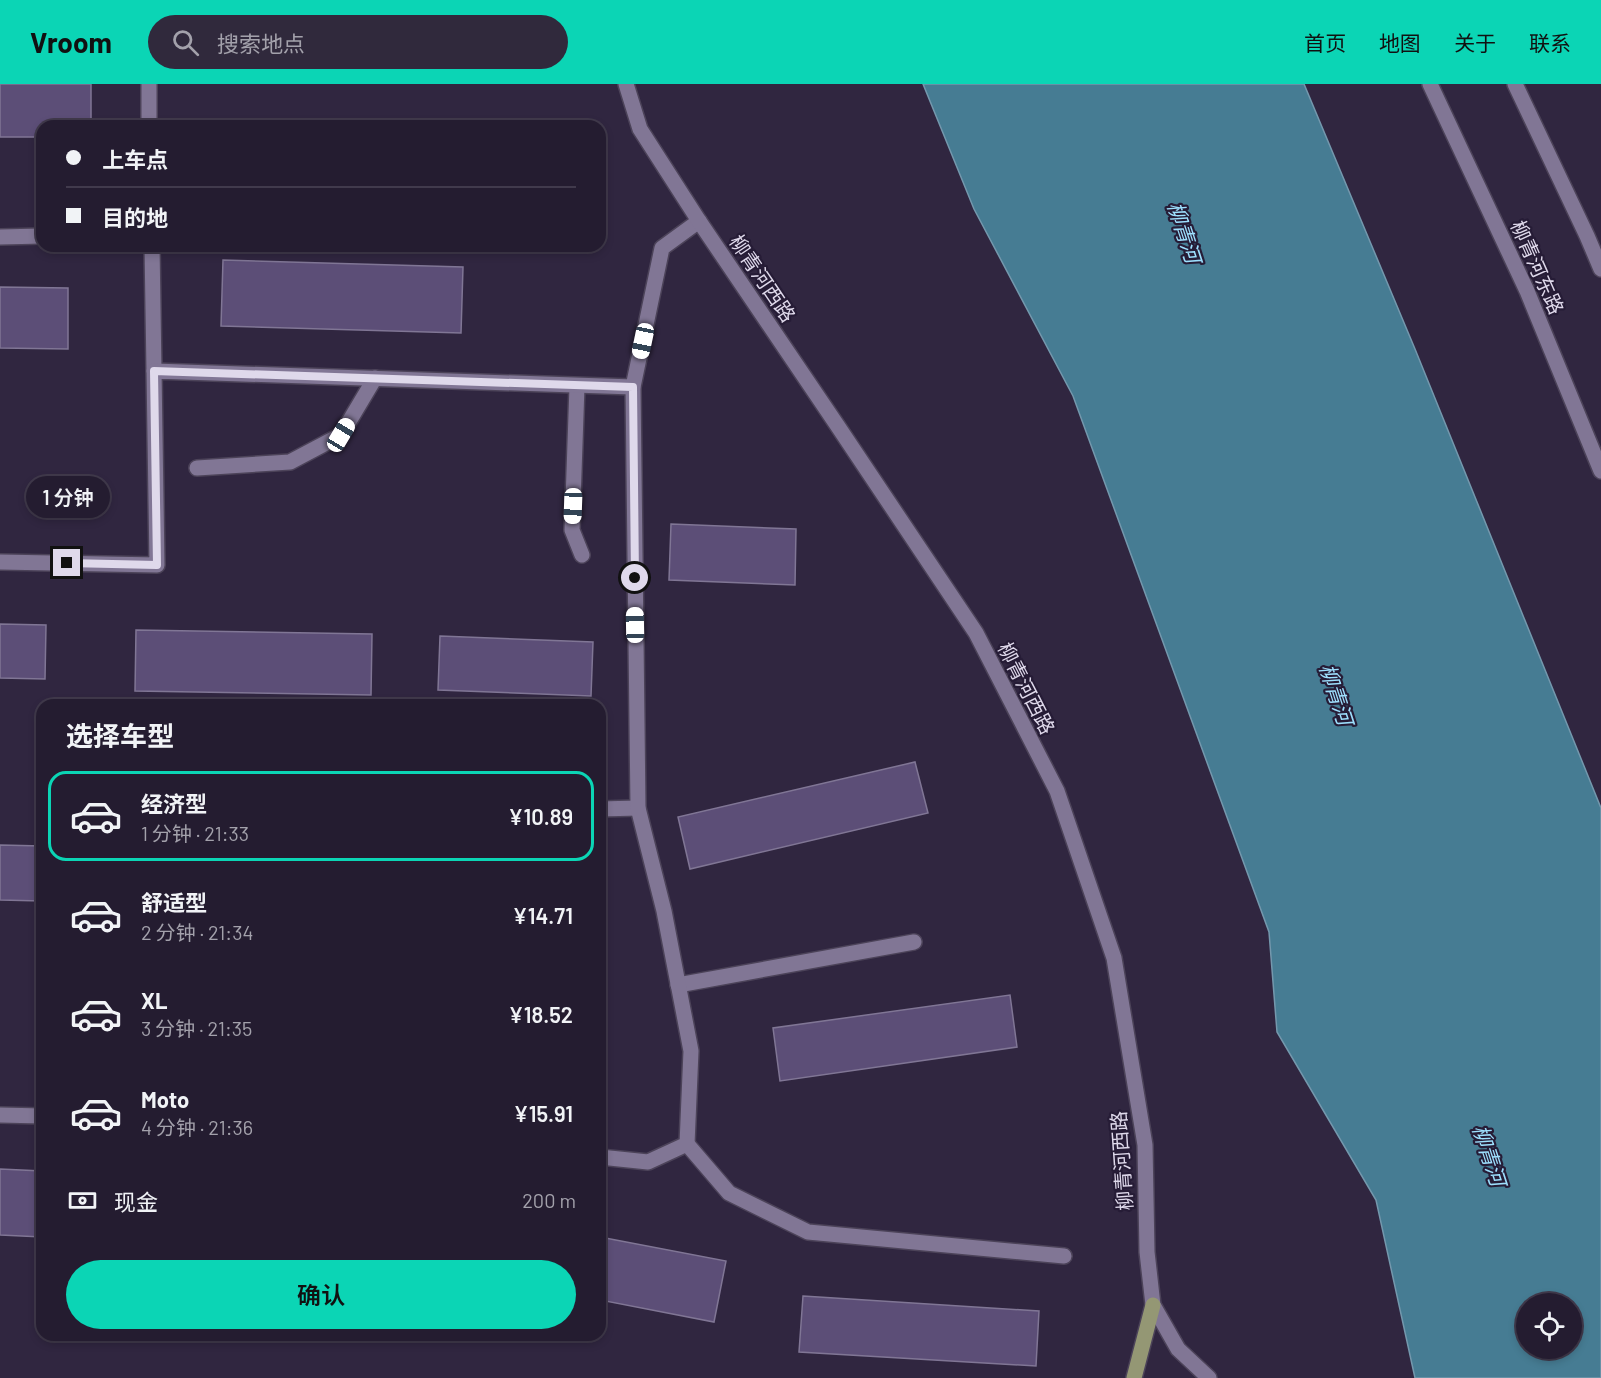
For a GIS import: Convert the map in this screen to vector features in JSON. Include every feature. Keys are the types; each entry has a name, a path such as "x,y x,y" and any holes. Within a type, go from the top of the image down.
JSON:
{"main road":[{"path":"1134,1378 1153,1305"}],"street":[{"path":"149,84 149,120"},
{"name":"柳青河西路","path":"626,84 640,129 699,221 976,633 1057,791 1114,958 1145,1145 1147,1252 1153,1305 1178,1349 1209,1378"},
{"name":"柳青河东路","path":"1430,84 1527,291 1601,471"},
{"path":"1515,84 1601,269"},
{"path":"699,221 662,248 633,387 638,808 664,911 691,1051 687,1144 729,1193 808,1232 1064,1256"},
{"path":"0,237 36,236"},
{"path":"0,562 157,565 152,252"},
{"path":"154,371 633,387"},
{"path":"196,468 290,462 341,435 375,378"},
{"path":"577,386 572,530 582,555"},
{"path":"606,809 638,808"},
{"path":"678,985 914,942"},
{"path":"0,1115 36,1116"},
{"path":"606,1158 648,1162 687,1144"}],"water":[{"name":"柳青河","path":"923,84 1304,84 1415,349 1601,808 1601,1378 1415,1378 1376,1200 1277,1032 1269,932 1073,396 974,209"}],"building":[{"path":"0,84 91,84 91,120 36,120 36,137 0,137"},
{"path":"223,260 463,267 461,333 221,326"},
{"path":"0,287 68,288 68,349 0,348"},
{"path":"671,524 796,529 795,585 669,580"},
{"path":"0,624 46,625 45,679 0,678"},
{"path":"136,630 372,634 371,695 135,691"},
{"path":"440,636 593,642 591,696 438,690"},
{"path":"915,762 928,813 690,869 678,817"},
{"path":"0,845 36,846 36,901 0,900"},
{"path":"1010,995 1017,1047 780,1081 773,1028"},
{"path":"0,1169 36,1171 36,1237 0,1235"},
{"path":"606,1238 726,1261 714,1322 606,1301"},
{"path":"803,1296 1039,1311 1036,1366 799,1352"}],"route":[{"path":"67,563 157,565 154,371 633,387 635,578"}]}
